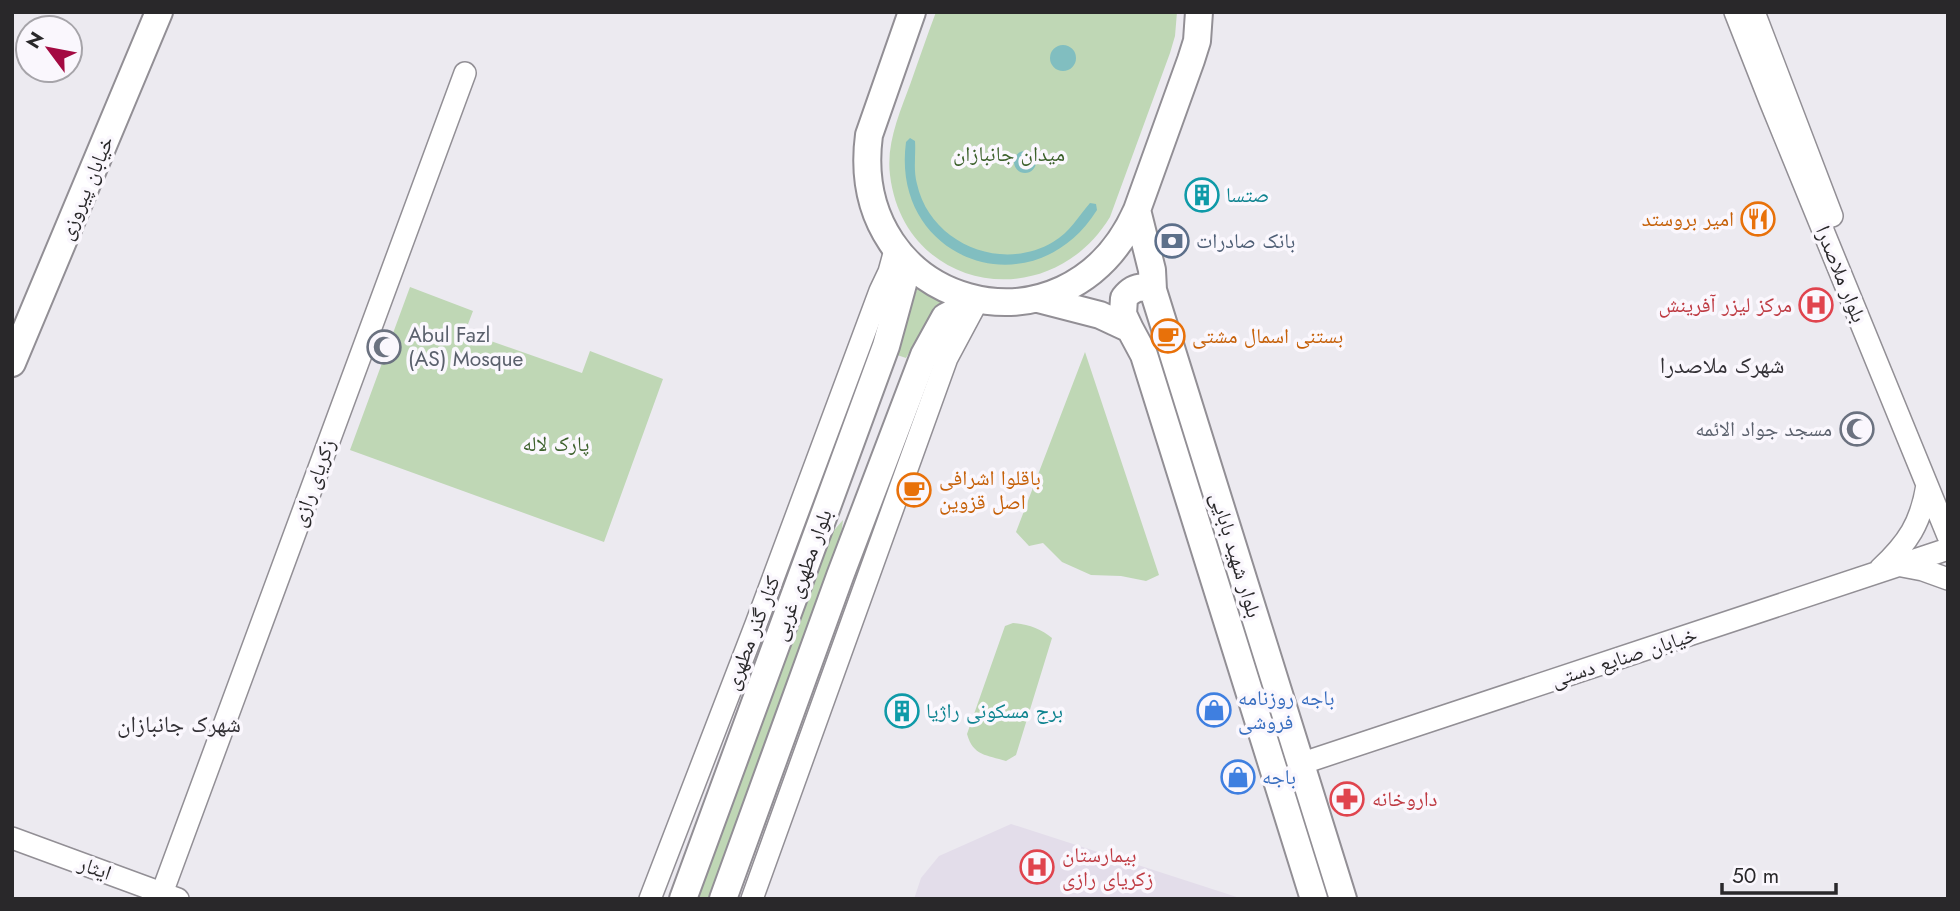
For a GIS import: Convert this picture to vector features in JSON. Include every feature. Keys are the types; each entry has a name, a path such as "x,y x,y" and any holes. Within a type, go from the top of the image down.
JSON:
{"main road":[{"name":"خیابان پیروزی","path":"12,363 159,12"},
{"path":"912,12 875,116 867,155 869,184 876,213 895,248 916,270 941,286 978,300 1018,302 1038,299 1066,289 1091,273 1119,244 1138,210 1191,60 1197,41 1199,12"},
{"name":"بلوار شهید بابایی","path":"1138,210 1152,270 1153,290 1343,899"},
{"name":"بلوار مطهری غربی","path":"683,899 886,346 903,284 895,248"},
{"name":"بلوار شهید بابایی","path":"1153,290 1143,287 1127,293 1124,298 1124,314 1144,355 1314,899"},
{"path":"1038,299 1100,315 1130,329"},
{"name":"بلوار مطهری غربی","path":"723,899 840,576 924,355 945,317 978,300"},
{"path":"871,386 889,384 900,390 907,400"}],"street":[{"name":"بلوار ملاصدرا","path":"1735,12 1778,98 1941,494 1948,536"},
{"name":"بلوار ملاصدرا","path":"1754,12 1778,98"},
{"name":"زکریای رازی","path":"170,896 465,73"},
{"name":"کنار گذر مطهری","path":"650,899 875,303 890,272 895,248"},
{"path":"752,899 947,358 978,300"},
{"path":"1874,574 1900,550 1911,534 1924,503 1941,494"},
{"name":"خیابان صنایع دستی","path":"1300,764 1948,549"},
{"path":"1897,566 1923,570 1948,579"},
{"name":"ایثار","path":"12,838 170,896"},
{"path":"661,870 676,899"}],"shaded area":[{"name":"بیمارستان زکریای رازی","path":"1011,824 1243,899 914,899 921,878 939,856"}],"green space":[{"name":"میدان جانبازان","path":"936,12 1177,12 1170,53 1110,217 1084,249 1052,269 1017,279 982,277 950,266 922,245 901,214 890,175 892,139"},
{"path":"920,281 950,299 930,317 906,358 894,354"},
{"name":"پارک لاله","path":"410,287 473,311 465,332 582,373 590,351 663,379 604,542 350,450"},
{"path":"1085,352 1159,575 1146,581 1121,576 1091,575 1062,562 1043,543 1029,546 1016,532"},
{"path":"843,520 840,544 713,899 695,899 829,536"},
{"path":"1013,623 1024,624 1052,638 1016,755 1006,761 977,751 967,734 1005,626"}],"water":[{"path":"1063,45 1072,49 1076,58 1072,67 1063,71 1054,67 1050,58 1054,49"},
{"path":"910,138 915,141 916,178 924,205 936,222 970,247 991,253 1033,251 1064,234 1090,203 1096,204 1097,210 1070,241 1038,259 1004,265 972,259 943,243 920,217 907,183 906,142"},
{"path":"1025,151 1033,154 1036,162 1033,170 1025,173 1017,170 1014,162 1017,154"}],"place":[{"name":"صتسا","path":"1202,195"},
{"name":"امیر بروستد","path":"1758,219"},
{"name":"بانک صادرات","path":"1172,241"},
{"name":"مرکز لیزر آفرینش","path":"1816,305"},
{"name":"بستنی اسمال مشتی","path":"1168,336"},
{"name":"Abul Fazl (AS) Mosque","path":"384,347"},
{"name":"مسجد جواد الائمه","path":"1857,429"},
{"name":"باقلوا اشرافی اصل قزوین","path":"914,490"},
{"name":"باجه روزنامه فروشی","path":"1214,710"},
{"name":"برج مسکونی راژیا","path":"902,711"},
{"name":"باجه","path":"1238,777"},
{"name":"داروخانه","path":"1347,799"},
{"name":"بیمارستان زکریای رازی","path":"1037,867"}],"district":[{"name":"شهرک ملاصدرا","path":"1722,365"},
{"name":"شهرک جانبازان","path":"179,724"}]}
